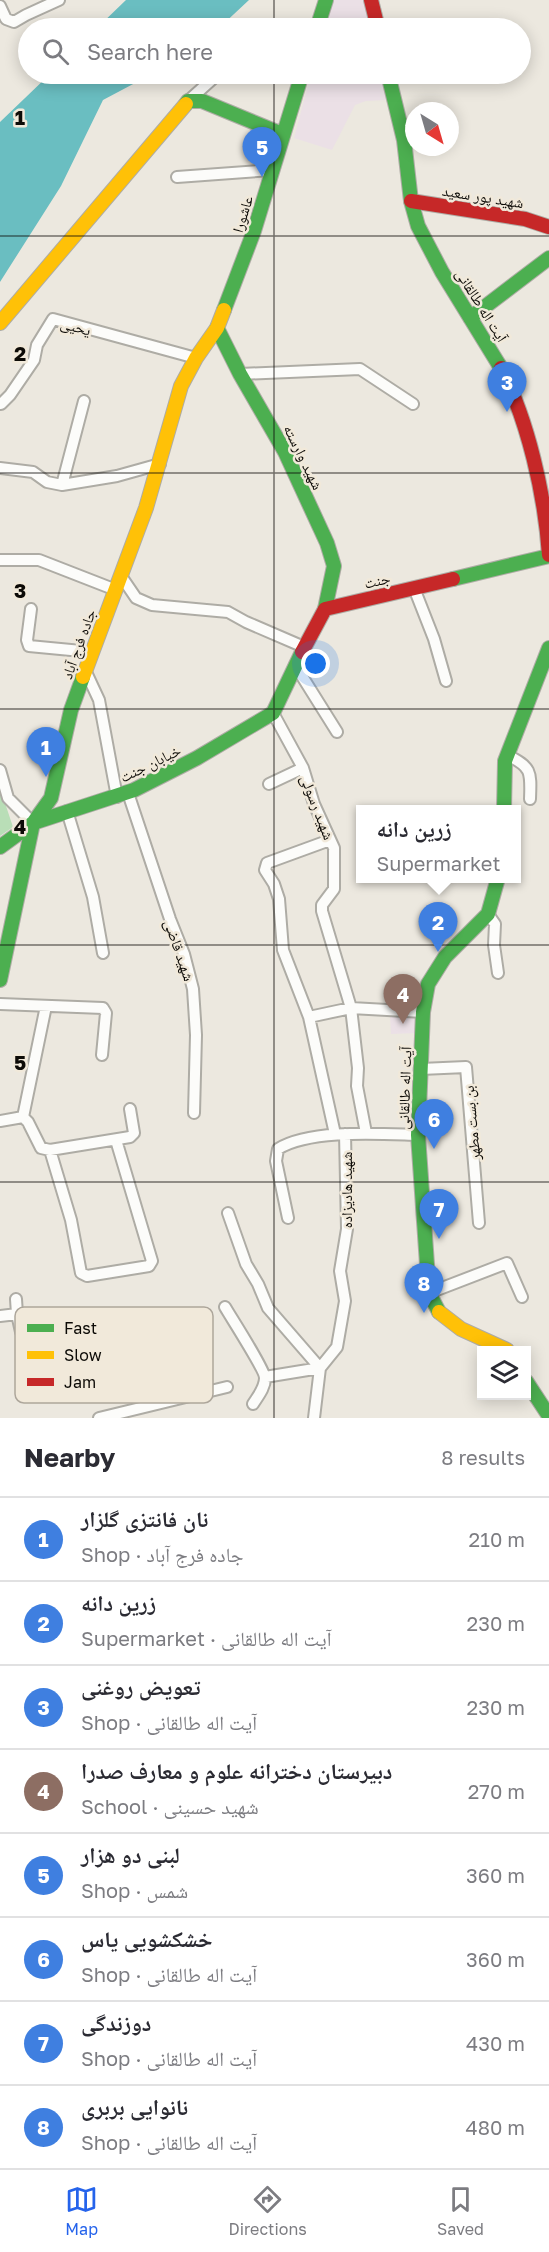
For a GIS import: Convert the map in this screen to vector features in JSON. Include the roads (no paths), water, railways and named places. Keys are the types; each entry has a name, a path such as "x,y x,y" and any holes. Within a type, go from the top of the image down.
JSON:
{"street":[{"path":"21,18 59,0"},
{"path":"320,18 326,0"},
{"path":"371,0 376,18"},
{"path":"0,6 6,19 14,22 18,20"},
{"path":"0,323 188,101 207,84"},
{"name":"عاشورا","path":"218,328 254,231 299,84"},
{"name":"آیت اله طالقانی","path":"390,84 404,140 411,201 418,226 442,272 496,358 514,393 528,439 548,524 549,555"},
{"path":"188,101 202,100 282,134"},
{"path":"177,177 272,170"},
{"name":"شهید پور سعید","path":"411,201 525,219 549,227"},
{"path":"470,318 549,258"},
{"name":"یحیی","path":"1,404 10,395 34,360 37,345 53,319 196,358"},
{"name":"جاده فرج آباد","path":"0,980 33,823 51,798 71,710 147,508 181,386 196,358 218,328"},
{"name":"شهید وارسته","path":"218,328 240,374 285,452 327,543 334,566 325,609"},
{"path":"240,374 360,369 413,404"},
{"path":"63,485 84,401"},
{"path":"0,468 33,472 47,482 63,485 117,476 160,464"},
{"name":"جنت","path":"325,609 549,555"},
{"path":"0,560 39,560 116,590"},
{"path":"121,576 136,598 152,605 228,612 304,647"},
{"path":"414,588 434,639 446,681"},
{"path":"31,609 27,640 29,646 92,652"},
{"path":"273,712 325,609"},
{"path":"504,805 505,761 549,648"},
{"path":"295,665 337,732"},
{"name":"شهید قاضی","path":"85,670 99,700 122,795 184,954 193,989 196,1035 195,1113"},
{"name":"شهید رسولی","path":"273,712 303,768 334,849 334,889 322,905 322,911 351,1008 357,1086 366,1133"},
{"name":"خیابان جنت","path":"33,823 122,795 197,758 273,712"},
{"path":"507,755 525,764 531,774 530,799"},
{"path":"269,784 303,768"},
{"path":"0,770 8,798 33,823 0,847"},
{"path":"67,811 93,897 102,953"},
{"name":"شهید هادیزاده","path":"320,1368 337,1347 345,1301 340,1271 347,1229 340,1134 309,1017 283,950 279,899 274,884 265,870 267,863 330,840"},
{"name":"آیت اله طالقانی","path":"497,883 488,914 445,957 428,984 423,1012 418,1135 429,1293 432,1304 437,1312 457,1328 498,1346"},
{"path":"488,914 495,924 494,945 498,973"},
{"path":"0,1004 103,1008 105,1013 102,1055"},
{"path":"23,1118 46,1006"},
{"path":"309,1017 351,1008 423,1012"},
{"name":"بن بست مطهر","path":"421,1069 466,1067 479,1223"},
{"path":"0,1121 23,1118 28,1122 41,1148 50,1150 130,1137 134,1133 130,1109"},
{"path":"288,1218 276,1161 278,1149 285,1144 340,1134 418,1135"},
{"path":"50,1150 71,1220 81,1273 87,1276 149,1266 152,1261 116,1140"},
{"path":"228,1213 246,1264 268,1308 320,1368 315,1418"},
{"path":"429,1293 507,1263 522,1297"},
{"path":"16,1299 17,1307"},
{"path":"225,1307 260,1364 265,1377 263,1388 253,1404"},
{"path":"0,1316 15,1314"},
{"path":"265,1377 320,1368"},
{"path":"213,1390 227,1387"},
{"path":"531,1389 549,1416"},
{"path":"99,1418 161,1403"}],"water":[{"path":"126,0 249,0 230,18 107,18"},
{"path":"40,84 133,84 103,100 61,186 0,282 0,122"}],"place":[{"name":"لبنی دو هزار","path":"262,177"},
{"name":"تعویض روغنی","path":"507,412"},
{"name":"نان فانتزی گلزار","path":"46,777"},
{"name":"زرین دانه","path":"438,952"},
{"name":"دبیرستان دخترانه علوم و معارف صدرا","path":"403,1024"},
{"name":"خشکشویی یاس","path":"434,1149"},
{"name":"دوزندگی","path":"439,1239"},
{"name":"نانوایی بربری","path":"424,1313"}]}
